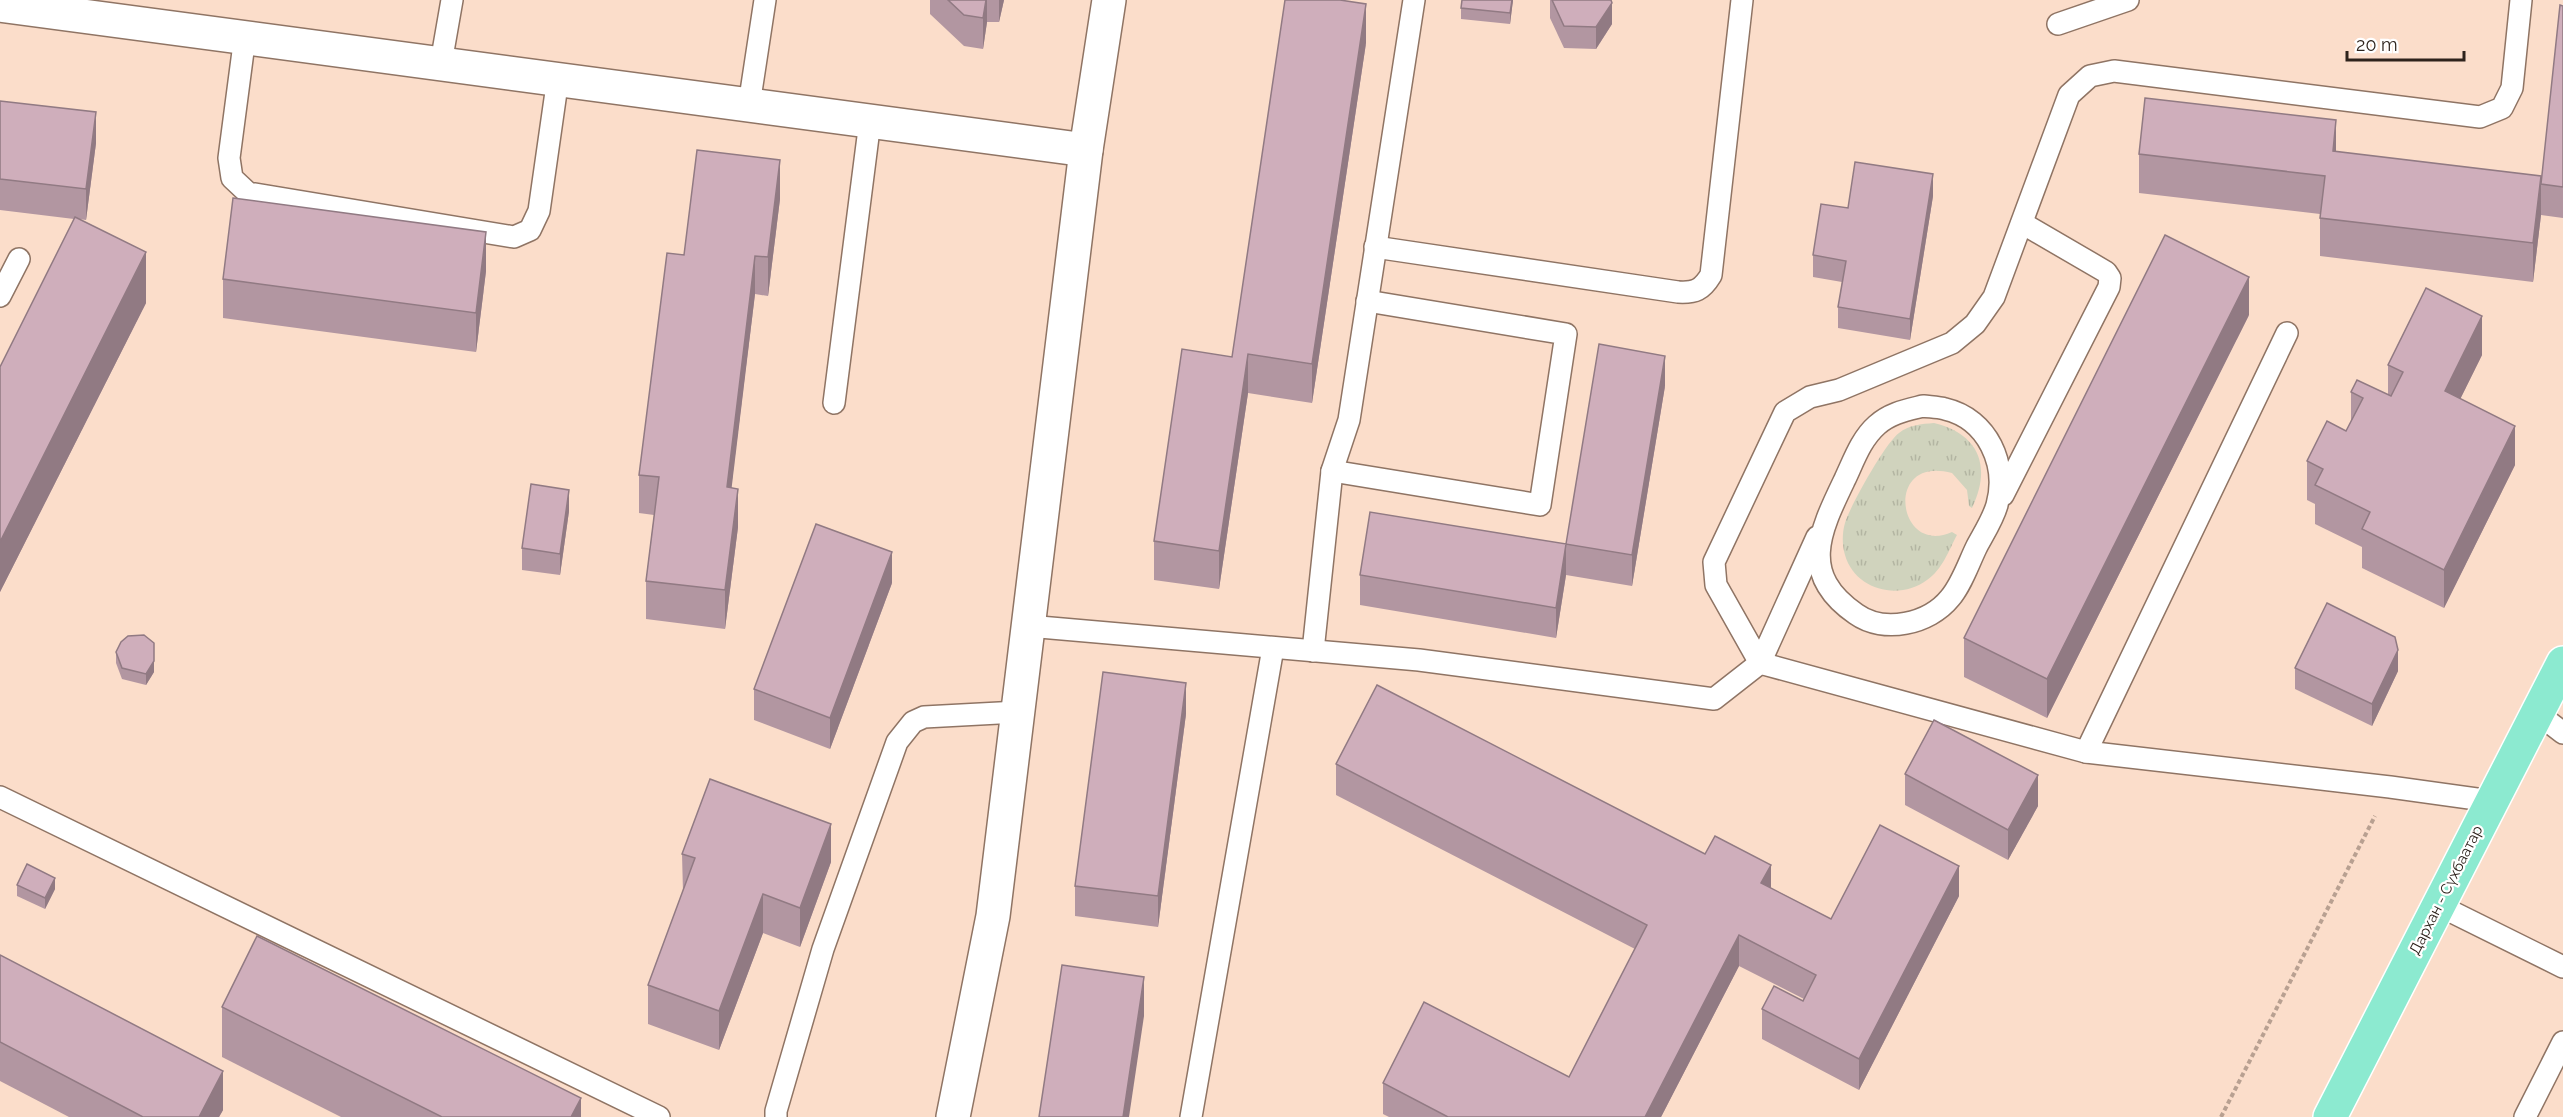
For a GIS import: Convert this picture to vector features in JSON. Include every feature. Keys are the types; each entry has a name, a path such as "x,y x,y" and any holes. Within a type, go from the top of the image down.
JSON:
{"highway":[{"name":"Дархан - Сүхбаатар","path":"2330,1117 2563,663"}],"main road":[{"path":"953,1117 993,916 1086,150 1109,0"},
{"path":"0,5 1086,150"}],"lane":[{"path":"441,63 452,0"},
{"path":"749,105 765,0"},
{"path":"1313,651 1332,471 1349,420 1414,0"},
{"path":"1375,247 1678,292 1693,292 1704,286 1711,275 1742,0"},
{"path":"2058,24 2128,0"},
{"path":"2491,801 2086,752 1760,663 1716,585 1714,562 1785,412 1810,397 1839,390 1952,343 1975,324 1994,297 2069,95 2090,76 2114,71 2480,117 2502,108 2512,88 2521,0"},
{"path":"245,36 229,158 232,178 248,193 514,237 530,230 539,211 558,78"},
{"path":"834,403 870,121"},
{"path":"1829,512 1820,535 1819,559 1826,583 1840,603 1861,618 1884,624 1909,623 1932,614 1951,598 2109,287 2110,278 2106,272 2022,223"},
{"path":"0,296 19,259"},
{"path":"1332,471 1540,505 1566,334 1367,301"},
{"path":"2086,752 2287,333"},
{"path":"1028,626 1419,660 1714,699 1760,663 1862,442 1878,424 1899,412 1923,406 1947,409 1969,419 1986,436 1998,458 2001,482 1997,507"},
{"path":"1191,1117 1273,648"},
{"path":"776,1117 823,949 897,742 913,722 924,717 1018,712"},
{"path":"2537,713 2563,733"},
{"path":"0,797 659,1117"},
{"path":"2438,905 2563,967"},
{"path":"2525,1117 2563,1042"}],"path":[{"path":"2221,1117 2390,787"}],"green space":[{"path":"1934,423 1962,435 1977,454 1981,466 1981,479 1972,508 1969,506 1967,490 1952,473 1930,471 1915,478 1907,490 1906,505 1910,519 1919,531 1933,536 1952,532 1957,535 1941,565 1927,580 1904,590 1891,591 1868,584 1850,567 1845,555 1843,535 1845,523 1869,475 1893,439 1903,430 1920,424"}],"building":[{"path":"948,0 986,0 983,18 964,15"},
{"path":"1285,0 1340,0 1366,4 1312,364 1248,354 1219,551 1154,541 1182,349 1232,357"},
{"path":"1462,0 1512,0 1510,13 1461,8"},
{"path":"1552,0 1611,0 1612,3 1596,27 1564,26"},
{"path":"2560,5 2563,6 2563,187 2541,184"},
{"path":"2145,98 2336,120 2333,151 2541,176 2533,243 2320,218 2325,176 2139,154"},
{"path":"0,101 96,112 86,189 0,179"},
{"path":"697,150 780,160 768,257 755,256 727,487 738,489 725,590 646,581 659,477 639,475 667,253 684,255"},
{"path":"1855,162 1933,174 1910,319 1838,307 1846,261 1813,255 1821,204 1848,208"},
{"path":"233,198 486,232 476,313 223,279"},
{"path":"75,217 146,252 0,542 0,367"},
{"path":"2165,235 2249,277 2047,679 1964,638"},
{"path":"2426,288 2482,316 2445,391 2515,426 2444,570 2362,529 2370,512 2315,485 2323,469 2307,461 2327,421 2346,431 2363,398 2351,392 2357,380 2391,396 2403,372 2388,365"},
{"path":"1599,344 1665,356 1632,555 1566,544"},
{"path":"531,484 569,490 560,554 522,548"},
{"path":"1370,512 1566,544 1556,608 1360,575"},
{"path":"816,524 892,552 830,718 754,689"},
{"path":"2327,603 2395,637 2398,650 2372,704 2295,668"},
{"path":"144,635 154,643 154,661 146,674 122,668 116,652 121,642 128,636"},
{"path":"1103,672 1186,683 1158,896 1075,886"},
{"path":"1377,685 1705,854 1715,836 1771,865 1761,883 1831,919 1880,825 1959,866 1859,1059 1762,1009 1774,986 1803,1001 1816,975 1739,935 1645,1117 1448,1117 1383,1083 1424,1002 1569,1077 1647,925 1336,764"},
{"path":"1934,720 2038,775 2008,830 1905,774"},
{"path":"710,779 831,824 800,908 763,894 719,1011 648,985 695,858 682,854"},
{"path":"27,864 55,878 45,898 17,885"},
{"path":"257,936 581,1098 571,1117 442,1117 222,1007"},
{"path":"0,955 223,1071 199,1117 143,1117 0,1042"},
{"path":"1062,965 1144,977 1123,1117 1039,1117"}]}
